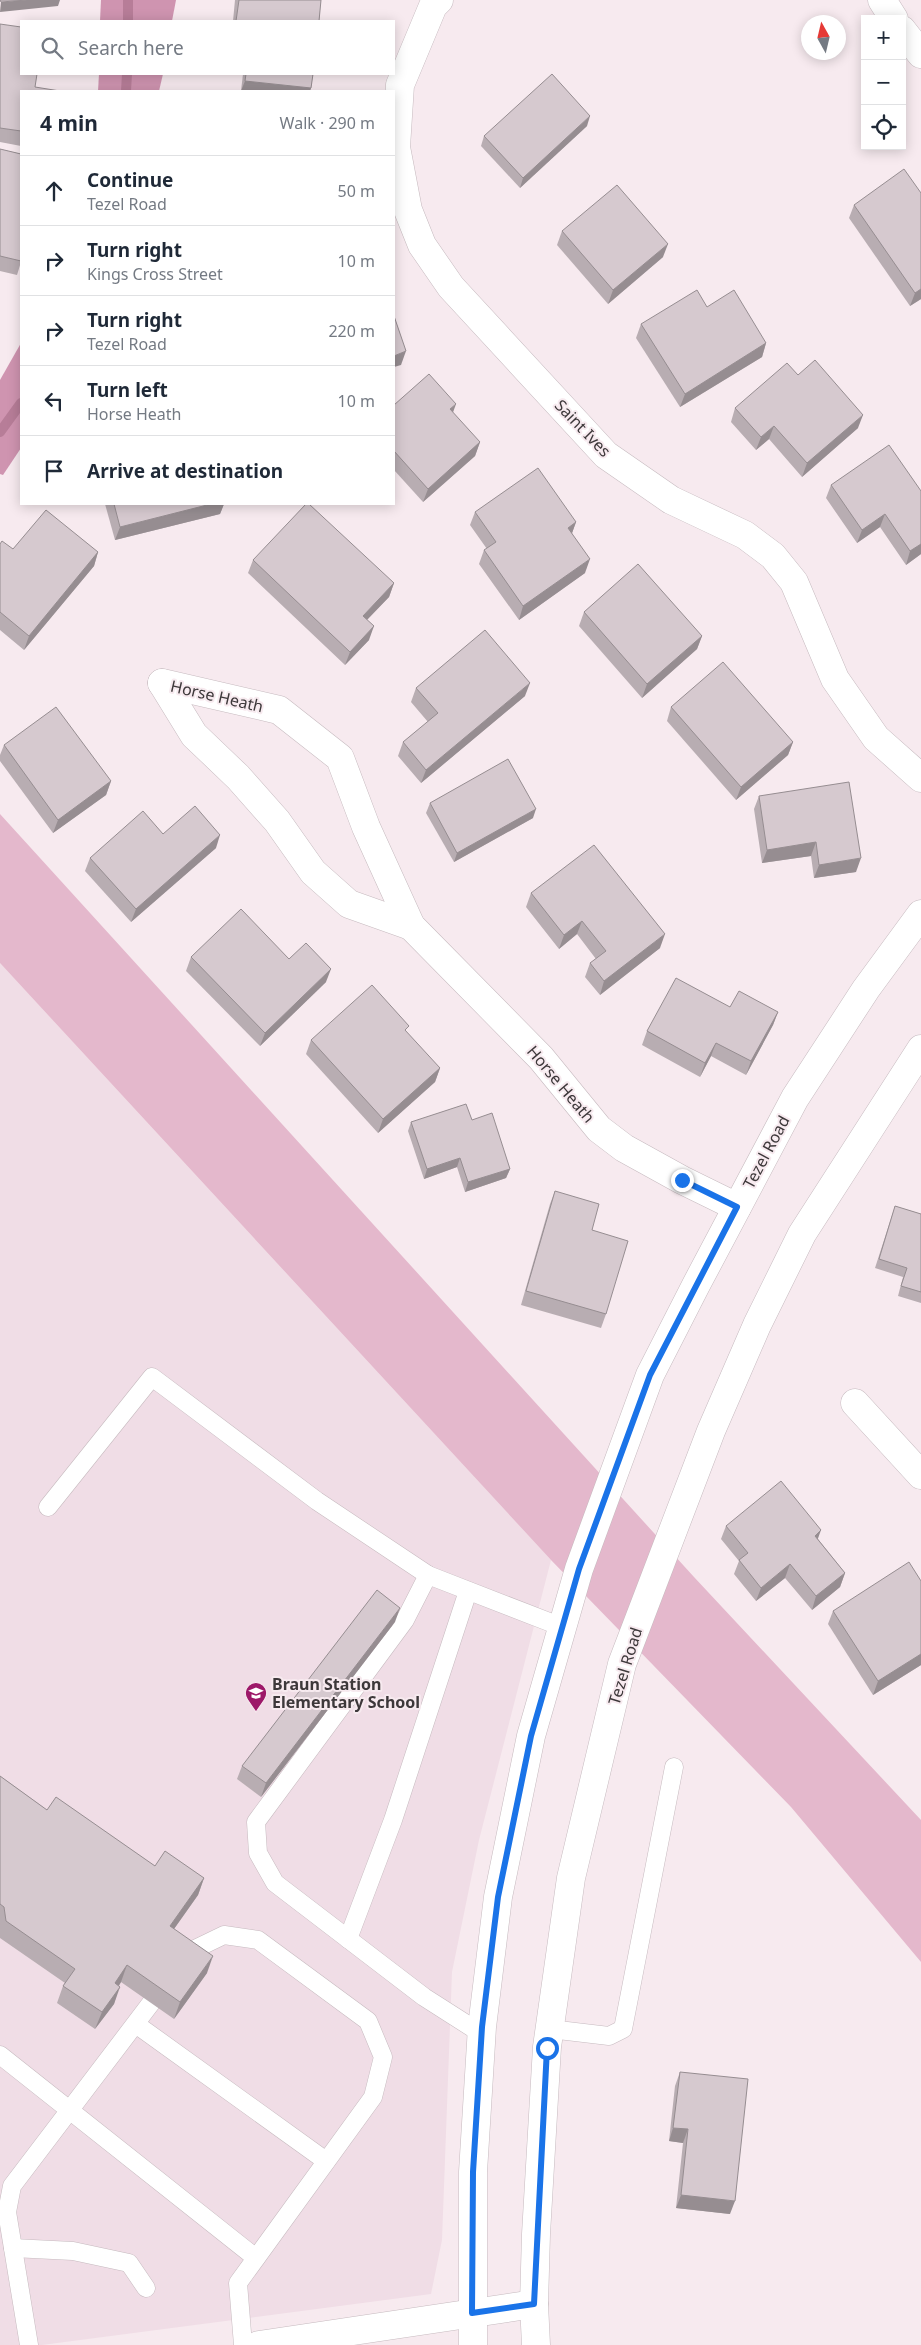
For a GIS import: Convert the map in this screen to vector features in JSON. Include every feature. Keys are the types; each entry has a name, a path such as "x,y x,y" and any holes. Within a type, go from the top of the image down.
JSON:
{"main road":[{"name":"Saint Ives","path":"439,0 433,6 400,85 396,146 408,210 422,245 451,287 606,455 671,500 745,535 772,556 794,582 835,679 876,738 921,778"},
{"path":"882,0 891,15"},
{"path":"906,35 921,54"},
{"name":"Horse Heath","path":"411,926 349,904 313,872 270,813 238,777 194,735 162,683 279,710 340,758 366,827 411,926 541,1058 599,1129 624,1148 682,1180 737,1207"},
{"name":"Tezel Road","path":"473,2345 473,2172 482,2034 500,1887 531,1736 579,1569 650,1375 737,1207 795,1098 866,989 921,914"},
{"name":"Tezel Road","path":"536,2345 534,2304 536,2234 550,2030 571,1878 626,1655 711,1431 757,1325 802,1234 921,1049"},
{"path":"855,1403 921,1475"},
{"path":"259,2345 534,2304"}],"lane":[{"path":"48,1507 152,1377 316,1501 428,1575 562,1628"},
{"path":"428,1575 405,1620 256,1822 258,1853 275,1883 424,1996 482,2034"},
{"path":"348,1939 393,1820 468,1591"},
{"path":"550,2030 609,2036 623,2029 674,1767"},
{"path":"185,1957 195,1949 224,1935 258,1940 368,2021 383,2057 373,2097 238,2283 243,2345"},
{"path":"29,2345 7,2212 12,2186 137,2024 151,2003"},
{"path":"137,2024 326,2161"},
{"path":"0,2055 256,2258"},
{"path":"13,2248 72,2251 129,2263 146,2288"}],"shaded area":[{"path":"101,0 176,0 172,20 100,20"},
{"path":"99,75 163,75 159,90 98,90"},
{"path":"20,345 20,450 3,475 0,474 0,380"},
{"path":"0,814 694,1577 921,1820 921,1962 791,1807 551,1560 0,963"},
{"name":"Braun Station Elementary School","path":"0,963 551,1560 479,1840 452,1972 442,2240 431,2294 42,2345 0,2345"}],"building":[{"path":"0,0 27,0 1,2"},
{"path":"239,0 321,0 319,20 236,20"},
{"path":"0,24 20,27 20,75 37,75 35,87 54,90 20,90 20,131 0,128"},
{"path":"552,74 590,116 523,178 484,136"},
{"path":"246,75 313,75 311,88 245,81"},
{"path":"0,149 20,154 20,261 0,256"},
{"path":"904,169 921,193 921,289 915,293 854,205"},
{"path":"617,185 668,244 613,290 562,231"},
{"path":"697,290 707,307 734,290 766,343 685,394 641,324"},
{"path":"395,319 406,351 395,356"},
{"path":"815,360 863,415 807,463 774,426 761,437 735,408 787,363 798,375"},
{"path":"429,374 456,404 450,409 480,442 428,489 395,452 395,404"},
{"path":"889,445 921,491 921,544 910,551 885,514 862,530 831,485"},
{"path":"538,468 576,522 568,528 590,559 523,606 484,550 496,542 475,512"},
{"path":"114,505 207,505 120,527"},
{"path":"305,505 310,505 394,583 363,616 374,626 350,652 253,560"},
{"path":"46,510 98,552 29,636 0,612 0,544 2,541 13,549"},
{"path":"638,564 702,636 647,684 584,612"},
{"path":"485,630 530,683 426,770 403,742 438,713 416,688"},
{"path":"723,662 793,742 741,787 671,707"},
{"path":"56,707 111,781 58,820 4,745"},
{"path":"508,759 536,809 457,853 430,803"},
{"path":"849,782 861,858 819,865 816,842 767,850 759,796"},
{"path":"195,806 220,835 136,909 90,858 143,811 163,834"},
{"path":"594,845 665,934 604,981 590,963 606,951 582,921 564,935 531,893"},
{"path":"241,909 289,959 306,943 331,969 265,1033 191,957"},
{"path":"676,978 730,1007 739,991 778,1012 751,1061 716,1043 705,1063 647,1031"},
{"path":"372,985 409,1026 405,1030 440,1068 383,1119 311,1040"},
{"path":"466,1104 472,1120 492,1113 510,1169 468,1182 460,1158 427,1169 411,1122"},
{"path":"555,1191 599,1204 592,1230 628,1241 606,1314 526,1291"},
{"path":"895,1206 921,1214 921,1292 901,1286 907,1268 879,1259"},
{"path":"781,1481 821,1530 815,1536 845,1573 816,1596 790,1564 761,1588 739,1560 748,1553 726,1526"},
{"path":"909,1562 921,1581 921,1654 878,1681 833,1611"},
{"path":"377,1590 400,1608 266,1783 242,1766"},
{"path":"0,1776 47,1810 56,1797 155,1866 165,1851 204,1878 170,1926 213,1956 180,2002 127,1965 115,1983 120,1987 102,2012 63,1986 75,1969 6,1921 4,1907 0,1904"},
{"path":"680,2072 748,2079 735,2201 681,2195 688,2129 673,2128"}],"waterway":[{"path":"128,0 128,20"},
{"path":"126,90 127,75"},
{"path":"0,432 20,404"}],"place":[{"name":"Braun Station Elementary School","path":"256,1712"}],"route":[{"path":"547,2048 536,2234 534,2304 472,2313 473,2172 482,2027 498,1897 531,1736 579,1569 650,1375 737,1207 682,1180"}]}
